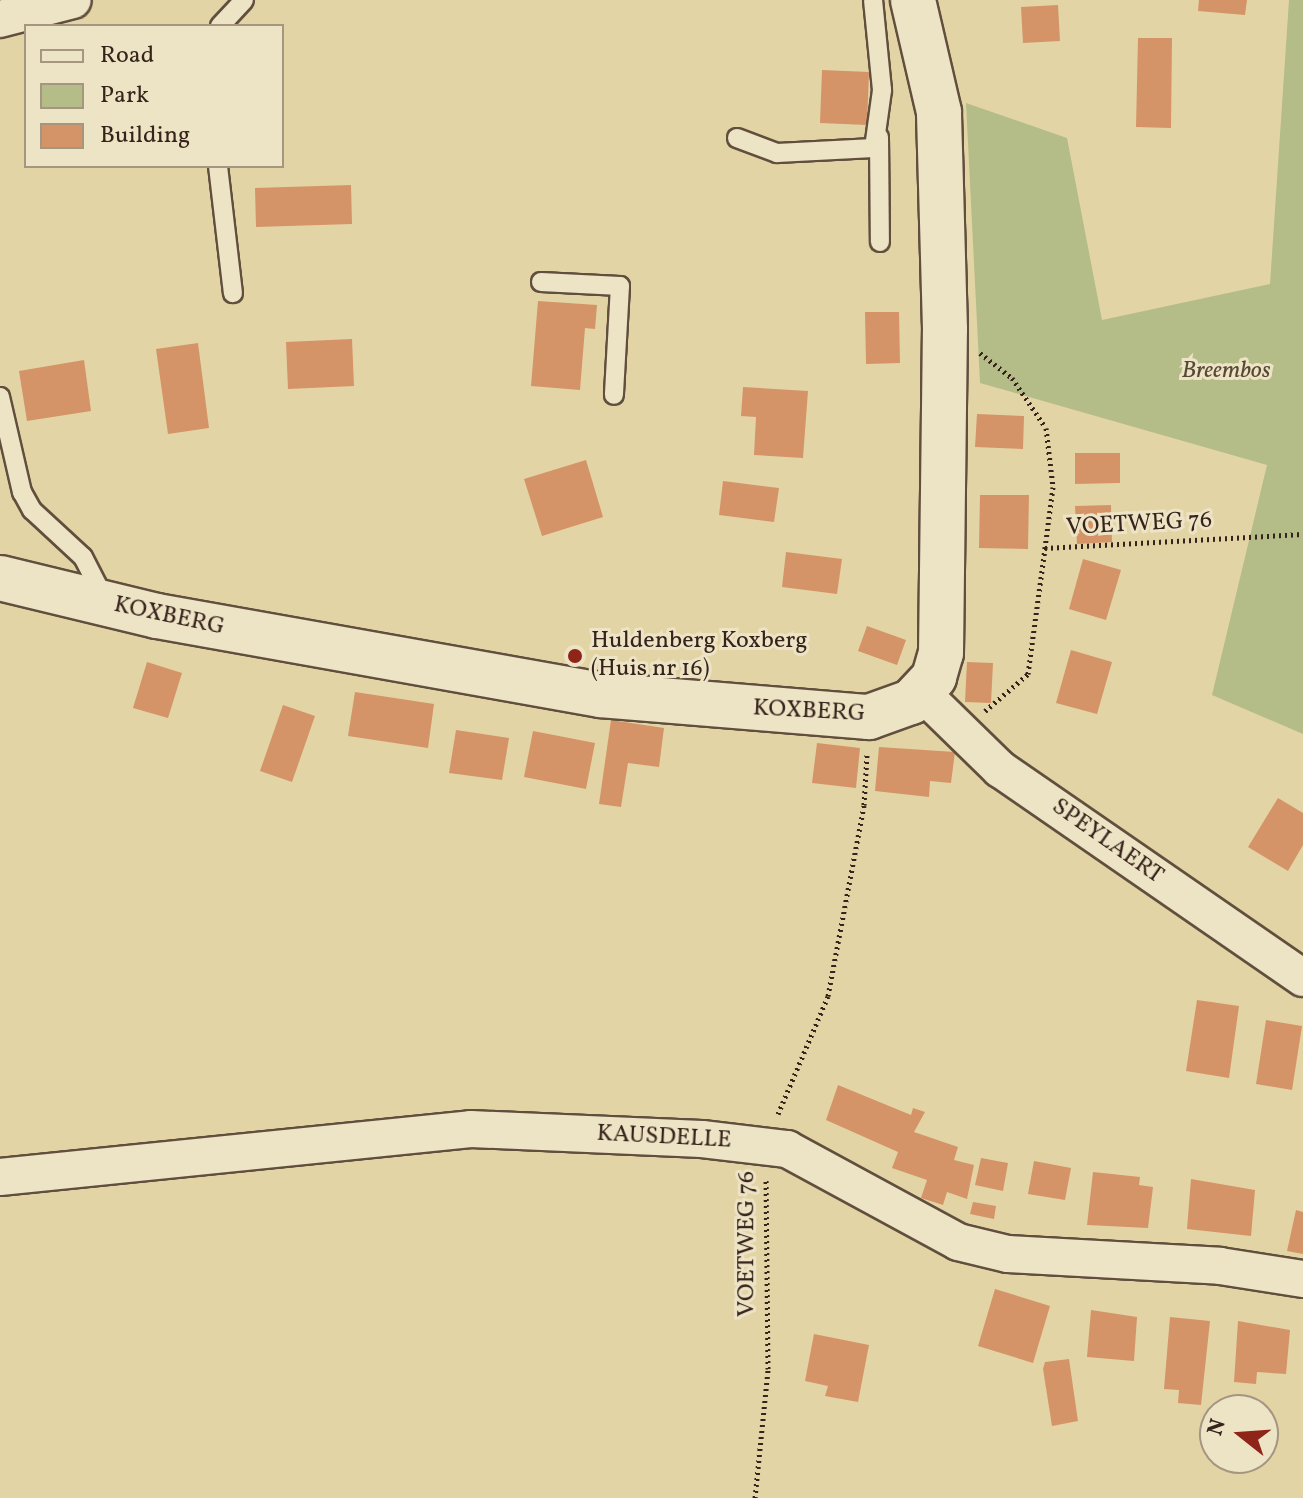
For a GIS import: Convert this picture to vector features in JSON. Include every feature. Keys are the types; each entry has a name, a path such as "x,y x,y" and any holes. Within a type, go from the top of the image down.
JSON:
{"street":[{"path":"0,19 73,0"},
{"path":"913,0 939,112 945,329 941,653 922,693"},
{"name":"KOXBERG","path":"0,578 107,604 600,695 869,717 895,712 922,693"},
{"name":"SPEYLAERT","path":"922,693 963,729 1000,769 1303,978"},
{"name":"KAUSDELLE","path":"0,1177 471,1129 766,1144 819,1162 958,1242 1008,1254 1220,1266 1303,1279"}],"lane":[{"path":"222,24 244,0"},
{"path":"873,0 880,242"},
{"path":"737,138 777,153 855,154 874,148 879,131"},
{"path":"218,168 233,293"},
{"path":"541,282 620,286 614,395"},
{"path":"0,397 22,492 83,557 107,604"}],"path":[{"path":"945,329 1012,378 1046,428 1053,487 1045,548"},
{"name":"VOETWEG 76","path":"963,729 1028,674 1045,548 1303,534"},
{"name":"VOETWEG 76","path":"755,1498 768,1369 766,1144 828,996 864,805 869,717"}],"green space":[{"name":"Breembos","path":"1289,0 1303,0 1303,734 1212,695 1267,465 980,383 966,103 1067,138 1102,320 1270,284"}],"building":[{"path":"1199,0 1247,0 1245,15 1198,11"},
{"path":"1058,5 1060,41 1023,43 1021,7"},
{"path":"1138,38 1172,38 1171,128 1136,127"},
{"path":"822,70 869,72 867,125 820,123"},
{"path":"351,185 352,224 256,227 255,188"},
{"path":"538,301 597,305 595,329 585,328 580,390 531,386"},
{"path":"865,312 899,312 900,363 866,364"},
{"path":"352,339 354,386 288,389 286,342"},
{"path":"198,343 209,428 168,434 156,349"},
{"path":"84,360 91,411 27,421 19,371"},
{"path":"743,387 808,391 803,458 754,455 756,417 741,416"},
{"path":"977,414 1024,416 1023,449 975,447"},
{"path":"1075,453 1120,453 1120,483 1075,484"},
{"path":"586,460 603,517 542,536 524,479"},
{"path":"723,481 779,488 774,522 719,515"},
{"path":"980,495 1029,495 1028,549 979,548"},
{"path":"1111,505 1112,542 1077,544 1075,506"},
{"path":"786,552 842,559 837,594 782,587"},
{"path":"1083,559 1121,570 1106,620 1069,609"},
{"path":"867,626 906,640 897,665 858,651"},
{"path":"1071,650 1112,662 1097,714 1056,703"},
{"path":"147,662 182,673 168,718 133,708"},
{"path":"967,662 993,663 991,703 965,702"},
{"path":"355,692 434,704 428,748 348,736"},
{"path":"283,705 315,716 292,782 260,771"},
{"path":"611,720 664,728 659,767 628,763 621,807 599,804"},
{"path":"456,730 509,738 502,780 449,773"},
{"path":"533,731 595,743 586,789 524,777"},
{"path":"817,743 860,748 856,788 812,783"},
{"path":"879,747 955,752 951,783 930,781 929,797 875,791"},
{"path":"1278,798 1303,813 1303,845 1288,871 1248,847"},
{"path":"1197,1000 1239,1006 1229,1078 1186,1071"},
{"path":"1266,1020 1302,1026 1292,1090 1256,1084"},
{"path":"838,1085 911,1115 913,1108 925,1112 914,1132 958,1147 954,1160 974,1165 967,1199 947,1192 943,1205 921,1198 927,1180 892,1168 898,1152 826,1120"},
{"path":"981,1158 1008,1163 1003,1191 975,1185"},
{"path":"1034,1161 1071,1168 1065,1200 1028,1194"},
{"path":"1093,1172 1140,1177 1139,1185 1153,1187 1148,1228 1087,1225"},
{"path":"1191,1179 1255,1190 1251,1236 1187,1229"},
{"path":"973,1202 996,1206 994,1219 970,1214"},
{"path":"1296,1210 1303,1212 1303,1254 1287,1251"},
{"path":"995,1289 1050,1306 1033,1363 978,1346"},
{"path":"1091,1310 1137,1317 1134,1361 1087,1357"},
{"path":"1170,1317 1210,1321 1199,1405 1178,1403 1179,1390 1164,1389"},
{"path":"1238,1321 1290,1330 1286,1374 1257,1372 1256,1384 1234,1382"},
{"path":"814,1334 869,1345 858,1402 825,1396 828,1386 805,1381"},
{"path":"1069,1359 1078,1421 1052,1426 1043,1369 1045,1362"}],"place":[{"name":"Huldenberg Koxberg (Huis nr 16)","path":"575,656"}]}
